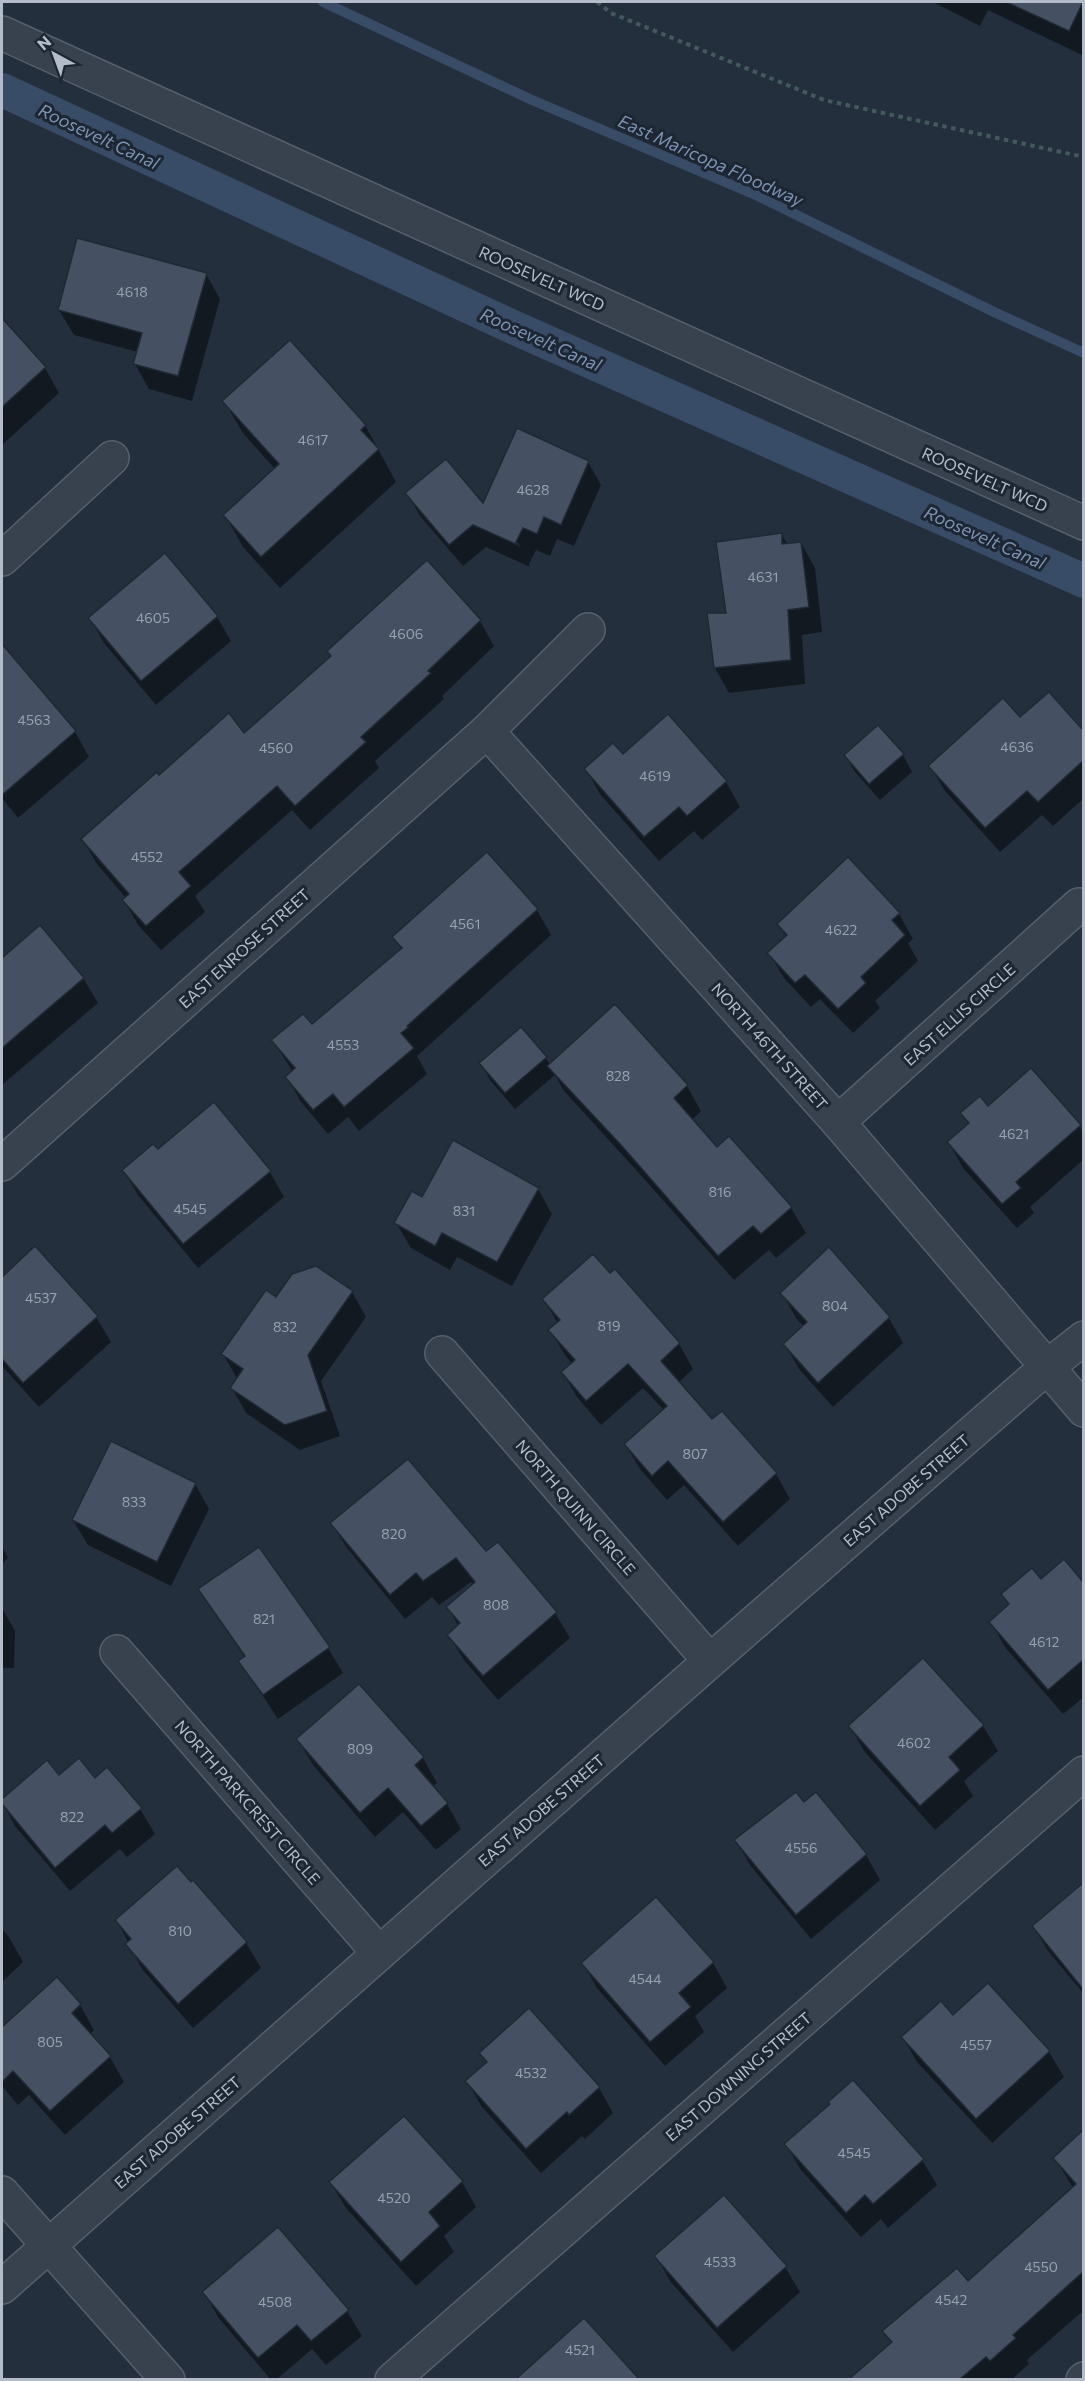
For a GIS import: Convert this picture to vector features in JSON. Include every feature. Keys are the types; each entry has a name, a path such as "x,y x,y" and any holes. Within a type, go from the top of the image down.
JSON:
{"street":[{"name":"ROOSEVELT WCD","path":"2,33 1083,524"},
{"path":"2,559 112,458"},
{"name":"EAST ENROSE STREET","path":"3,1160 487,731 588,630"},
{"name":"NORTH 46TH STREET","path":"487,731 838,1122 1083,1410"},
{"name":"EAST ELLIS CIRCLE","path":"838,1122 1080,905"},
{"name":"EAST ADOBE STREET","path":"2,2287 710,1661 1083,1338"},
{"name":"NORTH QUINN CIRCLE","path":"442,1353 710,1661"},
{"name":"NORTH PARKCREST CIRCLE","path":"117,1652 379,1953"},
{"name":"EAST DOWNING STREET","path":"392,2379 1083,1773"},
{"path":"2,2193 168,2379"}],"path":[{"path":"597,2 611,13 824,100 1083,157"}],"building":[{"path":"1006,2 1083,2 1069,31"},
{"path":"77,238 207,273 178,376 133,364 142,333 58,310"},
{"path":"2,318 46,367 2,407"},
{"path":"290,340 366,425 361,430 379,449 261,557 223,515 279,464 222,401"},
{"path":"517,428 589,461 561,525 544,517 537,534 523,528 516,542 520,546 473,525 449,545 405,493 446,459 483,503"},
{"path":"782,533 782,544 801,542 809,607 788,610 791,660 714,668 707,613 726,613 716,542"},
{"path":"165,553 218,616 141,681 88,618"},
{"path":"427,560 481,620 428,671 431,673 361,737 366,742 295,806 277,786 179,872 191,886 146,926 122,900 129,894 81,839 157,772 159,775 229,713 244,733 331,656 327,651"},
{"path":"2,644 76,731 2,795"},
{"path":"1049,692 1083,730 1083,761 1038,802 1027,791 985,828 928,766 1003,698 1020,717"},
{"path":"668,714 727,781 687,816 679,807 644,837 584,769 613,743 623,754"},
{"path":"878,725 904,754 869,784 844,755"},
{"path":"487,852 538,909 407,1026 409,1027 401,1033 414,1048 344,1107 333,1094 313,1110 285,1077 295,1068 271,1040 303,1014 312,1024 402,948 392,937"},
{"path":"848,857 900,913 892,920 905,935 861,977 866,983 838,1009 805,975 795,983 767,953 787,935 777,924"},
{"path":"40,925 84,978 2,1048 2,958"},
{"path":"615,1004 688,1085 674,1098 717,1147 729,1136 792,1207 761,1234 753,1226 718,1256 621,1145 547,1066"},
{"path":"521,1027 547,1057 505,1093 479,1063"},
{"path":"1031,1068 1081,1125 1016,1182 1021,1188 1002,1204 947,1142 969,1123 960,1113 980,1096 988,1106"},
{"path":"214,1102 271,1171 183,1244 122,1170 153,1144 158,1149"},
{"path":"453,1140 539,1188 497,1262 442,1233 435,1246 394,1223 412,1191 422,1197"},
{"path":"35,1246 98,1316 23,1383 2,1359 2,1277"},
{"path":"829,1247 890,1317 818,1383 783,1344 807,1322 780,1293"},
{"path":"593,1254 610,1273 615,1269 680,1343 661,1361 712,1419 722,1411 777,1473 723,1522 668,1461 652,1476 624,1444 667,1406 628,1364 586,1401 561,1372 575,1360 548,1330 560,1320 542,1299"},
{"path":"316,1266 353,1291 308,1355 327,1411 285,1425 230,1388 243,1369 221,1354 266,1290 276,1297 292,1274"},
{"path":"111,1441 196,1483 157,1562 72,1520"},
{"path":"408,1459 486,1551 498,1542 557,1612 483,1676 447,1635 460,1623 446,1607 475,1582 456,1558 423,1581 416,1573 390,1595 330,1523"},
{"path":"259,1547 330,1647 263,1695 238,1661 245,1656 198,1589"},
{"path":"1064,1559 1083,1582 1083,1660 1048,1690 989,1622 1009,1604 1001,1594 1032,1568 1041,1579"},
{"path":"923,1658 984,1725 949,1757 960,1770 920,1806 848,1726"},
{"path":"359,1684 424,1757 415,1765 448,1803 421,1826 388,1788 360,1813 296,1739"},
{"path":"79,1758 95,1778 107,1767 142,1808 112,1833 105,1825 55,1868 2,1804 2,1799 47,1760 59,1775"},
{"path":"796,1792 804,1802 816,1792 867,1854 796,1915 734,1840"},
{"path":"177,1866 191,1882 193,1880 247,1942 178,2004 125,1944 131,1939 115,1920"},
{"path":"1083,1883 1083,1989 1032,1926"},
{"path":"656,1897 714,1962 679,1993 691,2007 650,2042 581,1963"},
{"path":"57,1977 81,2004 72,2013 111,2056 50,2111 13,2071 2,2082 2,2027"},
{"path":"988,1983 1050,2051 976,2119 901,2037 941,2001 953,2015"},
{"path":"529,2008 600,2087 569,2115 567,2112 526,2149 465,2081 487,2062 479,2053"},
{"path":"853,2080 924,2159 873,2204 865,2195 846,2213 784,2144 830,2104 828,2102"},
{"path":"404,2116 463,2181 429,2212 440,2226 401,2262 329,2182"},
{"path":"1083,2130 1083,2272 1013,2335 1016,2338 990,2361 986,2357 960,2379 849,2379 892,2342 882,2331 957,2268 968,2281 1076,2184 1053,2158"},
{"path":"724,2195 787,2266 717,2328 654,2256"},
{"path":"278,2227 349,2310 311,2341 297,2325 258,2358 202,2292"},
{"path":"584,2318 639,2379 516,2379"}],"waterway":[{"name":"East Maricopa Floodway","path":"323,2 532,100 758,196 996,313 1084,353"},
{"name":"Roosevelt Canal","path":"2,90 515,328 1084,581"}]}
